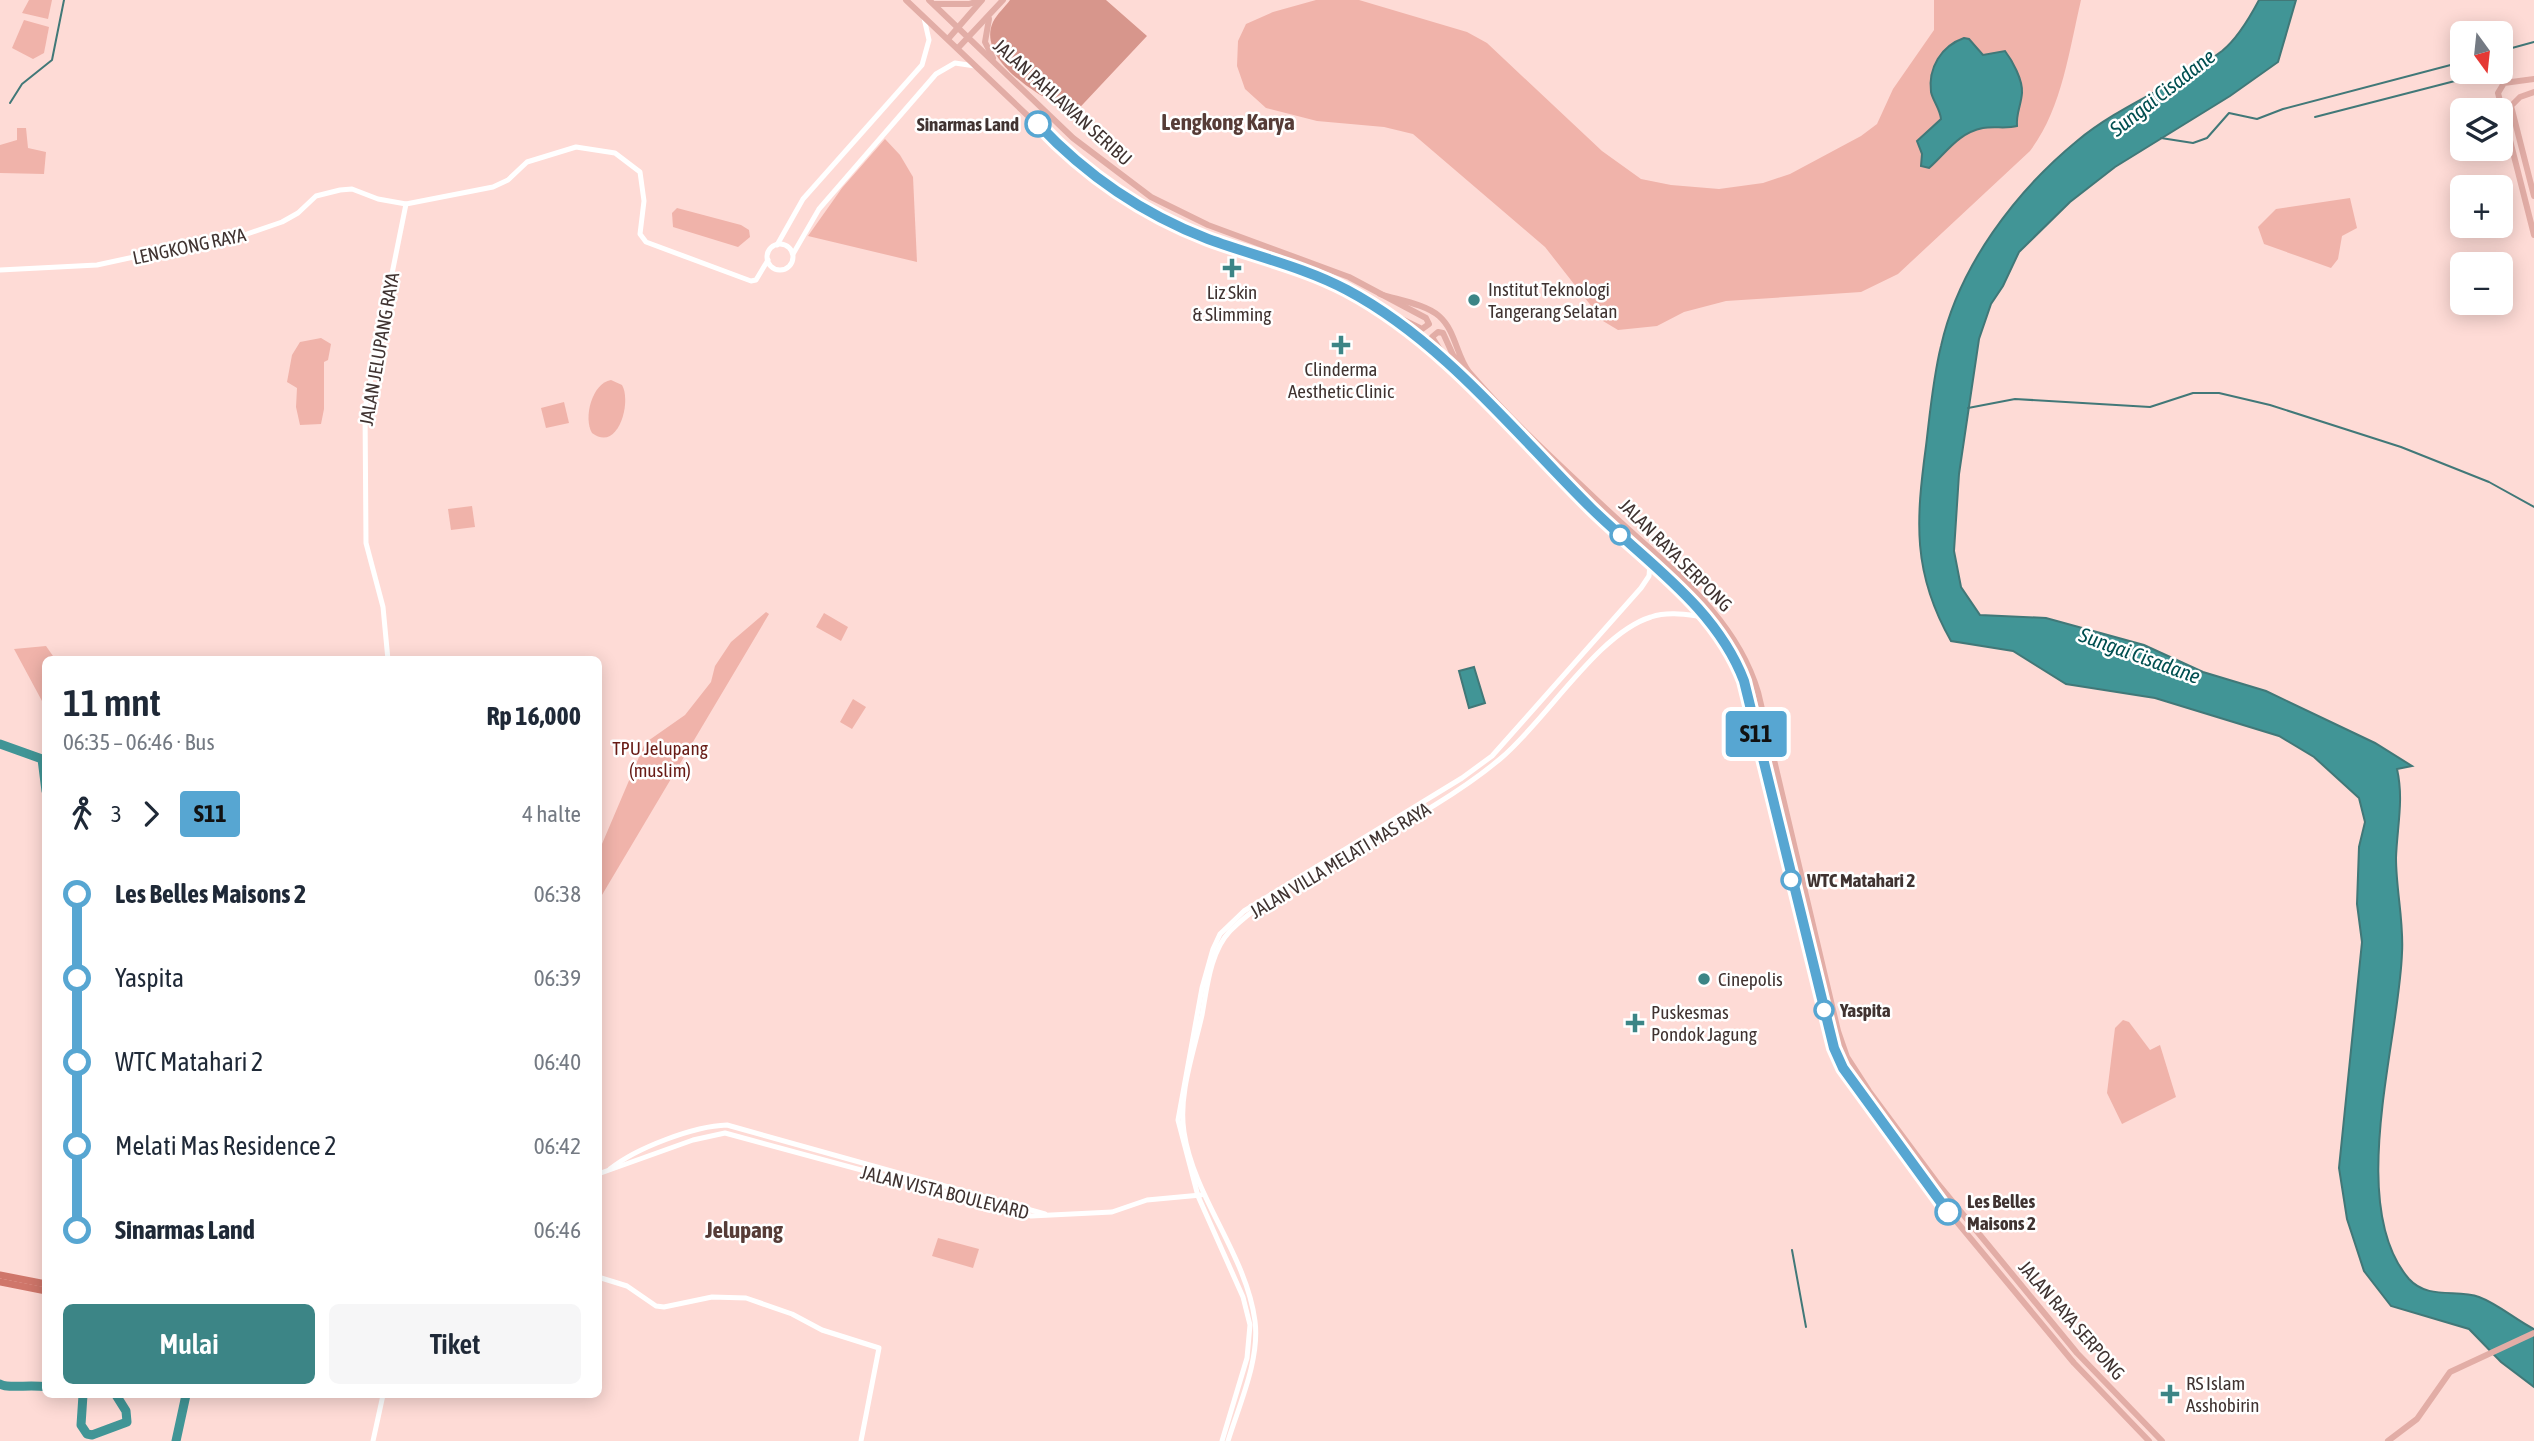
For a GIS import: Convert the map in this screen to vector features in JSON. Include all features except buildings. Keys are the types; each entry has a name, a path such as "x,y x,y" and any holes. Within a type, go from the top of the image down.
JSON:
{"highway":[{"path":"0,1275 42,1283"},
{"path":"0,1282 42,1290"}],"main road":[{"name":"JALAN PAHLAWAN SERIBU","path":"906,0 1075,160 1122,195 1205,237 1338,285 1372,306"},
{"path":"931,2 969,4 981,0"},
{"path":"948,39 981,0"},
{"path":"958,48 1003,0"},
{"name":"JALAN PAHLAWAN SERIBU","path":"931,2 1073,138 1151,197 1208,225 1320,265 1380,294"},
{"path":"990,16 985,42 1000,69"},
{"path":"2500,98 2500,86 2534,79"},
{"path":"2513,104 2520,97 2534,92"},
{"path":"2513,114 2534,196"},
{"path":"2513,155 2534,235"},
{"path":"1372,306 1398,314 1422,329 1428,326 1426,318 1380,294"},
{"name":"JALAN RAYA SERPONG","path":"1380,294 1440,317 1450,330 1468,370 1587,490 1709,607 1732,635 1754,678 1838,1031 1847,1057 1920,1158 2049,1320 2156,1440"},
{"name":"JALAN RAYA SERPONG","path":"1372,306 1448,364 1707,617 1723,638 1741,674 1821,999 1843,1068 1911,1164 2074,1363 2156,1440"},
{"path":"1448,364 1432,337 1438,332 1443,334 1452,355 1468,370"},
{"path":"1764,769 1775,766"},
{"path":"1821,999 1830,997"},
{"path":"1911,1164 1920,1158"},
{"path":"2388,1441 2417,1419 2444,1377 2460,1366 2534,1333"}],"street":[{"path":"406,204 493,187 508,180 527,162 576,147 593,148 615,153 640,172 644,185 640,234 646,242 751,281 757,280 768,260 768,252 777,245 803,200 922,65 929,40 923,15"},
{"path":"768,260 775,269 783,270 791,264 793,254 820,209 936,74 955,63 978,67"},
{"name":"LENGKONG RAYA","path":"0,270 97,265 180,247 224,242 282,222 298,213 316,196 340,190 352,189 379,199 406,204"},
{"name":"JALAN JELUPANG RAYA","path":"388,656 383,607 366,543 365,408 406,204"},
{"path":"777,245 785,245 793,254"},
{"name":"JALAN VILLA MELATI MAS RAYA","path":"1222,1441 1247,1358 1250,1325 1244,1297 1201,1195 1184,1132 1185,1100 1217,953 1228,933 1246,913 1466,776 1492,757 1642,588 1649,576 1650,564"},
{"name":"JALAN VILLA MELATI MAS RAYA","path":"1246,913 1477,777 1505,754 1609,644 1633,625 1665,614 1707,617"},
{"path":"708,1125 712,1134"},
{"name":"JALAN VISTA BOULEVARD","path":"607,1171 621,1160 708,1125 731,1126 1045,1214"},
{"path":"726,1133 731,1126"},
{"name":"JALAN VISTA BOULEVARD","path":"602,1173 712,1134 726,1133 1031,1216 1045,1214"},
{"path":"1045,1214 1112,1212 1147,1200 1201,1195"},
{"name":"JALAN VILLA MELATI MAS RAYA","path":"1201,1195 1249,1296 1256,1325 1250,1367 1228,1441"},
{"path":"602,1278 627,1286 656,1306 664,1307 712,1297 746,1298 780,1309 822,1330 878,1348 861,1441"},
{"path":"373,1441 382,1398"}],"green space":[{"path":"29,0 52,0 48,19 22,13"},
{"path":"1316,0 1359,0 1467,32 1487,43 1602,151 1641,179 1671,185 1719,189 1763,183 1790,174 1861,136 1877,124 1893,89 1934,30 1934,0 2081,0 2057,98 2041,135 2030,151 1898,274 1861,292 1726,301 1684,312 1657,326 1618,330 1603,321 1545,247 1413,134 1384,127 1317,121 1266,108 1245,89 1237,66 1238,41 1246,24 1273,12"},
{"path":"24,20 49,27 44,53 33,59 12,48"},
{"path":"17,128 26,128 28,148 46,152 44,174 0,173 0,145 17,140"},
{"path":"885,139 900,155 913,177 917,262 808,236 842,188"},
{"path":"2350,198 2357,228 2342,236 2338,259 2331,268 2264,244 2258,227 2276,209"},
{"path":"677,208 741,225 749,230 750,237 738,247 673,227 672,213"},
{"path":"321,338 331,344 328,360 324,362 324,409 321,424 300,425 296,407 297,388 287,382 292,355 300,342"},
{"path":"611,380 622,385 625,393 624,413 616,431 601,437 592,433 589,427 589,410 599,387"},
{"path":"564,402 569,423 546,428 541,408"},
{"path":"472,506 475,527 451,530 448,509"},
{"name":"TPU Jelupang (muslim)","path":"766,612 769,614 602,895 602,844 645,743 685,715 711,682 715,666 731,642"},
{"path":"824,613 848,627 841,641 816,627"},
{"path":"46,646 53,656 42,656 42,701 14,649"},
{"path":"853,699 866,707 852,729 840,722"},
{"path":"2123,1020 2129,1022 2150,1050 2160,1045 2176,1097 2122,1124 2107,1093 2115,1028"},
{"path":"938,1238 979,1249 973,1268 932,1256"}],"shaded area":[{"path":"1010,0 1106,0 1147,36 1069,119 1060,110 1061,105 1047,94 1042,96 1023,83 997,55 990,33 993,22"}],"water":[{"name":"Sungai Cisadane","path":"2259,0 2296,0 2278,62 2230,96 2115,167 2070,202 2019,252 1991,304 1979,339 1959,474 1954,551 1961,587 1980,615 2046,618 2144,645 2203,672 2266,691 2375,743 2412,766 2397,769 2400,803 2396,858 2402,953 2381,1122 2378,1167 2381,1210 2390,1248 2409,1279 2425,1290 2479,1297 2534,1329 2534,1387 2501,1362 2469,1329 2391,1306 2364,1271 2347,1219 2339,1168 2362,942 2357,904 2359,847 2365,822 2359,798 2314,757 2279,736 2155,698 2066,684 2013,651 1951,641 1938,616 1923,569 1920,498 1936,370 1949,316 1976,259 2011,207 2054,161 2094,128 2222,51 2238,34"},
{"path":"1964,38 1969,39 1983,55 2005,51 2011,60 2022,88 2017,126 1974,130 1953,144 1929,168 1921,166 1922,154 1917,141 1941,119 1931,92 1934,66 1949,46"},
{"path":"1474,667 1485,703 1469,708 1459,671"}],"waterway":[{"path":"10,103 22,84 52,60 64,0"},
{"path":"2513,48 2534,42"},
{"path":"2161,138 2193,143 2207,138 2229,113 2257,119 2283,109 2450,65"},
{"path":"2315,117 2450,82"},
{"path":"1968,408 2015,399 2150,407 2193,393 2219,393 2270,405 2401,447 2489,482 2534,507"},
{"path":"0,744 42,759"},
{"path":"1792,1250 1806,1327"},
{"path":"0,1384 42,1387"},
{"path":"83,1398 81,1425 87,1434 92,1435 127,1422 126,1411 118,1398"},
{"path":"176,1441 185,1398"}],"bus line":[{"name":"S11","path":"1038,124 1094,176 1143,208 1205,237 1307,272 1345,289 1394,322 1451,367 1593,510 1707,617 1732,653 1744,681 1834,1048 1843,1068 1948,1212"}],"place":[{"name":"Sinarmas Land","path":"1038,124"},
{"name":"Liz Skin & Slimming","path":"1232,268"},
{"name":"Institut Teknologi Tangerang Selatan","path":"1474,300"},
{"name":"Clinderma Aesthetic Clinic","path":"1341,345"},
{"name":"WTC Matahari 2","path":"1791,880"},
{"name":"Cinepolis","path":"1704,979"},
{"name":"Yaspita","path":"1824,1010"},
{"name":"Puskesmas Pondok Jagung","path":"1635,1023"},
{"name":"Les Belles Maisons 2","path":"1948,1212"},
{"name":"RS Islam Asshobirin","path":"2170,1394"}],"district":[{"name":"Lengkong Karya","path":"1228,122"},
{"name":"Jelupang","path":"744,1230"}]}
